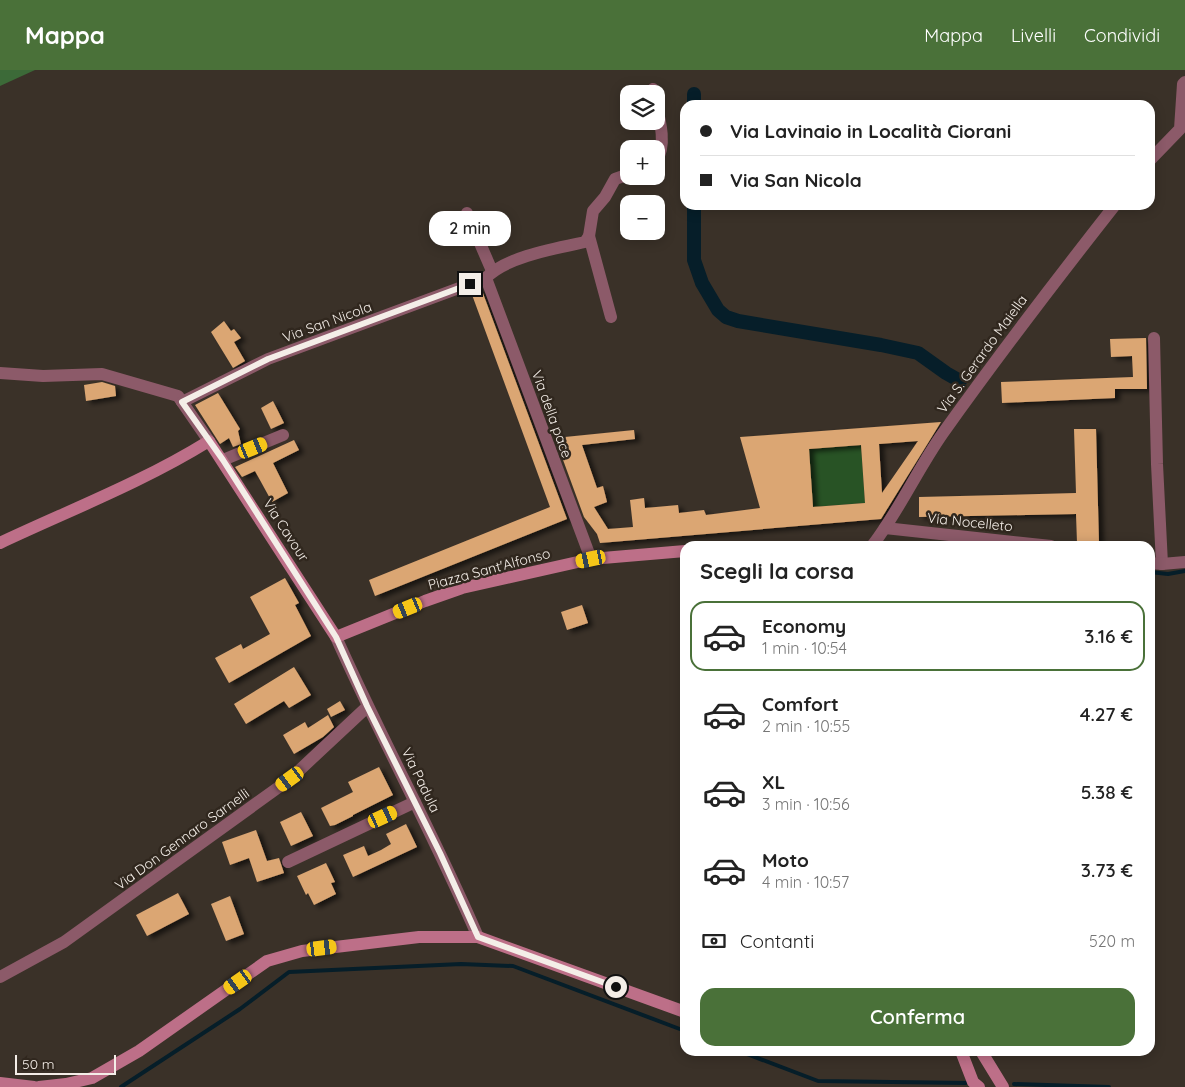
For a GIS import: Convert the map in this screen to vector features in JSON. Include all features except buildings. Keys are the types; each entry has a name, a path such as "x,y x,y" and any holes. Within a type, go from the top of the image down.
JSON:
{"street":[{"path":"1155,156 1182,134 1183,84 1185,82"},
{"path":"611,318 589,236 593,210 605,197 615,179 620,177"},
{"name":"Via S. Gerardo Maiella","path":"876,541 941,435 1111,210"},
{"name":"Via della pace","path":"467,213 591,559"},
{"name":"Via San Nicola","path":"182,402 268,359 489,275 526,257 585,242 589,236"},
{"path":"1154,338 1157,464 1156,564 1185,562"},
{"path":"0,373 43,376 102,374 178,396 209,441 141,478 0,543"},
{"path":"223,460 283,435"},
{"name":"Via Cavour","path":"209,441 336,637"},
{"name":"Via Nocelleto","path":"885,528 1003,541"},
{"name":"Piazza Sant'Alfonso","path":"336,637 462,588 591,559 680,552"},
{"name":"Via Padula","path":"336,637 367,706 440,853 478,937"},
{"name":"Via Don Gennaro Sarnelli","path":"0,976 64,942 290,779 367,706"},
{"path":"288,862 414,802"},
{"path":"39,1087 66,1084 92,1078 139,1051 267,961 302,951 419,937 478,937 680,1010"},
{"path":"963,1056 973,1082 979,1087"},
{"path":"984,1056 1002,1087"},
{"path":"0,1083 34,1087"}],"green space":[{"path":"0,70 35,70 0,86"},
{"path":"861,445 865,503 813,507 809,449"}],"waterway":[{"path":"694,94 694,100"},
{"path":"694,210 694,260 702,283 718,310 726,317 738,321 918,353 960,381"},
{"path":"1155,573 1168,574 1185,571"},
{"path":"121,1087 240,1009 289,972 461,964 513,966 680,1029"},
{"path":"752,1056 818,1081 966,1083"},
{"path":"1014,1084 1109,1087"}],"route":[{"path":"470,284 268,359 182,402 223,460 336,637 367,706 440,853 478,937 616,987"}]}
